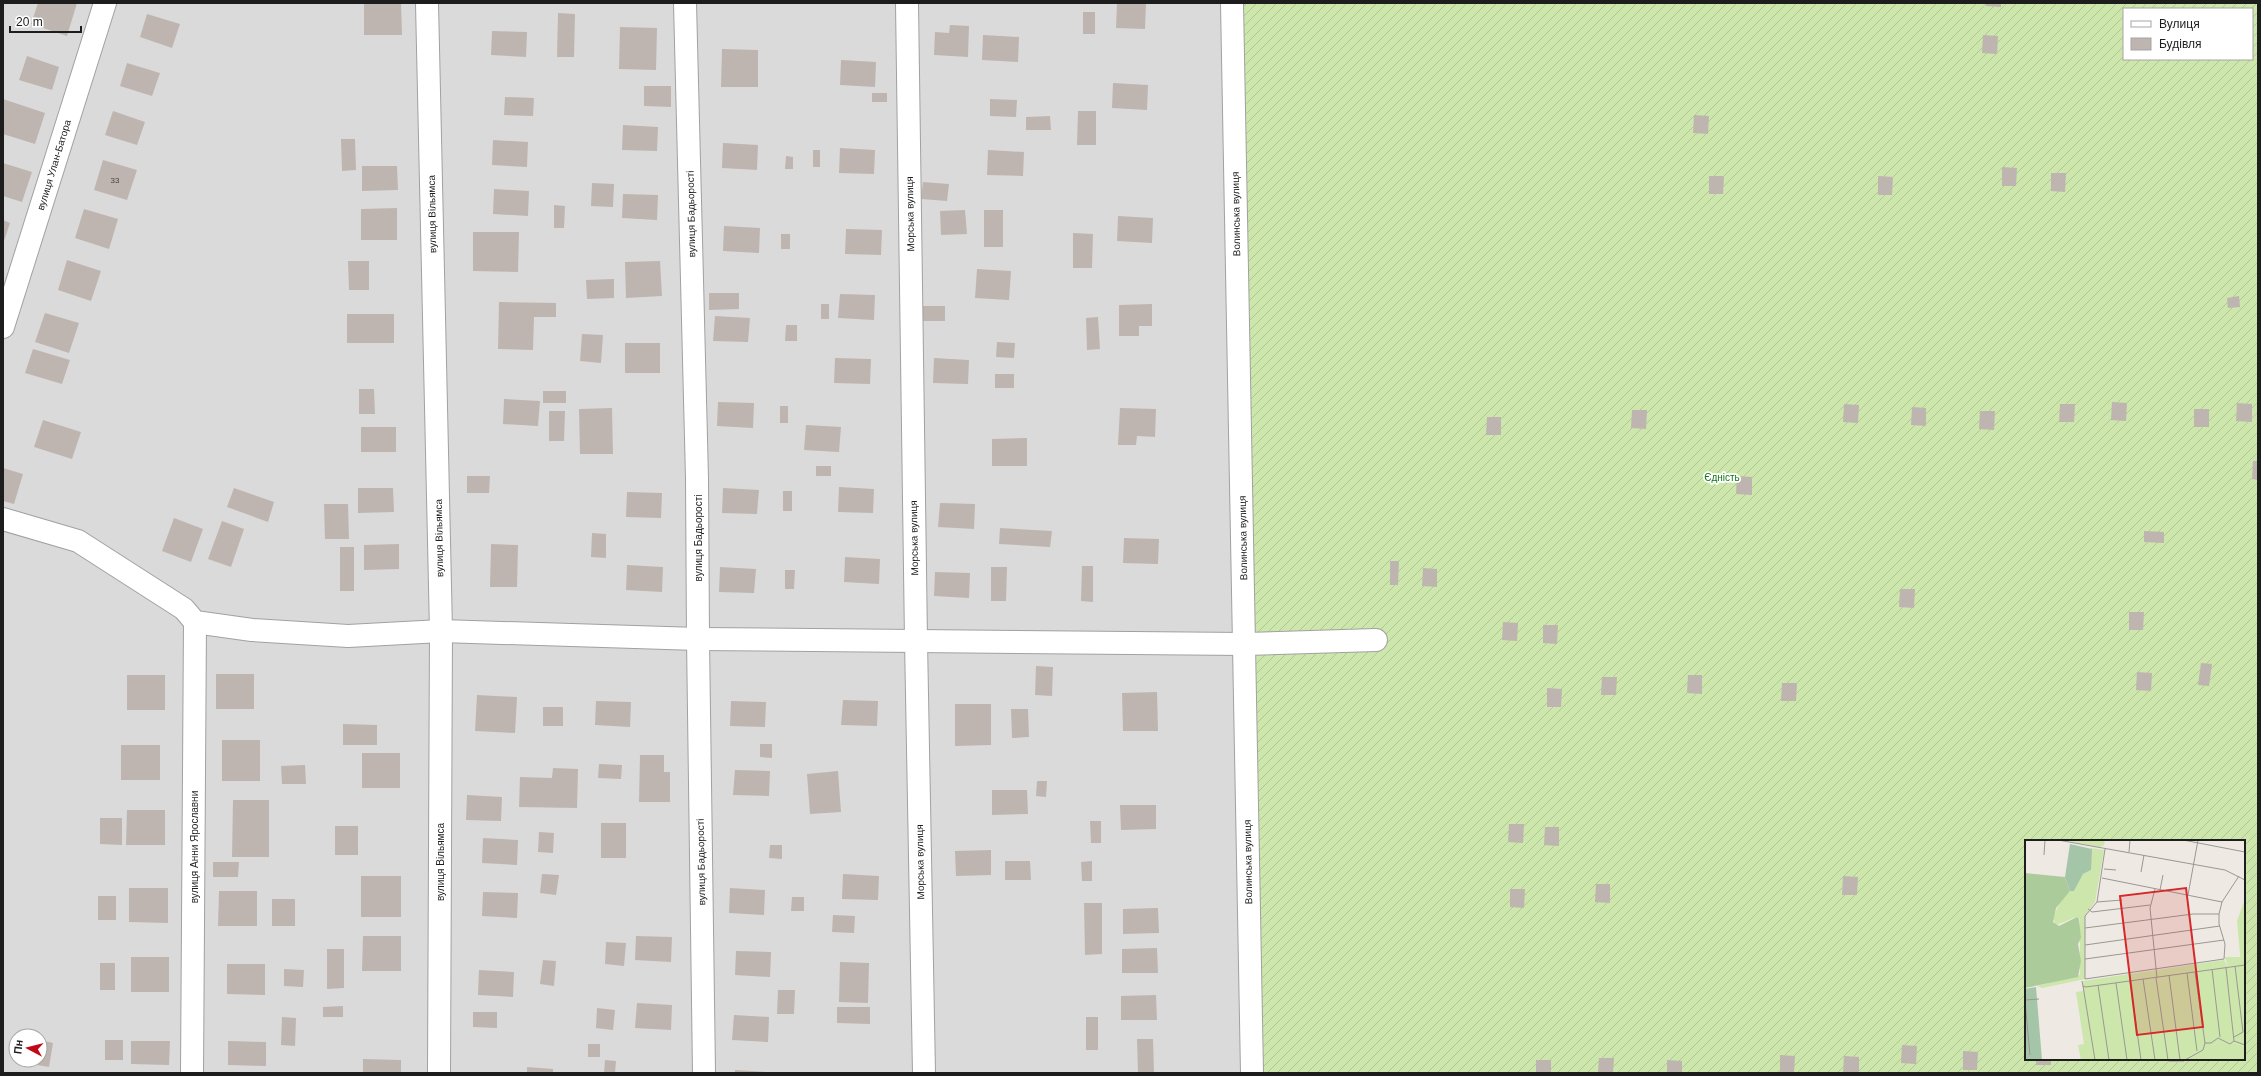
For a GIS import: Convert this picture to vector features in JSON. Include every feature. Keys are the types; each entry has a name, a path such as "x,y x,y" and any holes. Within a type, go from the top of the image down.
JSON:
{"street":[{"name":"вулиця Улан-Батора","path":"3,328 105,3"},
{"name":"вулиця Вільямса","path":"427,3 441,631 439,1073"},
{"name":"вулиця Бадьорості","path":"685,3 698,478 698,639 704,1073"},
{"name":"Морська вулиця","path":"907,3 924,1073"},
{"name":"Волинська вулиця","path":"1232,3 1252,1073"},
{"path":"3,520 78,541 184,609 195,622 252,630 348,636 441,631 698,639 1245,644 1376,640"},
{"name":"вулиця Анни Ярославни","path":"192,1073 195,622"}],"shaded area":[{"path":"3,3 1240,3 1258,1073 3,1073"}],"green space":[{"name":"Єдність","path":"1240,3 2258,3 2258,1073 1258,1073"}],"building":[{"path":"38,3 77,3 67,36 31,24"},
{"path":"364,3 401,3 402,35 364,35"},
{"path":"1117,3 1146,3 1145,29 1116,28"},
{"path":"1986,3 2001,3 2001,7 1986,6"},
{"path":"1083,12 1095,12 1095,34 1083,34"},
{"path":"558,13 575,14 574,57 557,57"},
{"path":"147,14 180,24 172,48 140,37"},
{"path":"950,25 969,26 968,57 934,55 935,32 949,33"},
{"path":"620,27 657,28 656,70 619,69"},
{"path":"492,31 527,32 526,57 491,55"},
{"path":"983,35 1019,37 1018,62 982,60"},
{"path":"1983,35 1998,36 1997,54 1982,53"},
{"path":"722,49 758,50 758,87 721,87"},
{"path":"27,56 59,67 52,90 19,80"},
{"path":"841,60 876,62 875,87 840,85"},
{"path":"127,63 160,73 152,96 120,86"},
{"path":"1113,83 1148,85 1147,110 1112,108"},
{"path":"644,86 671,86 671,107 644,106"},
{"path":"872,93 887,93 887,102 872,102"},
{"path":"505,97 534,98 533,116 504,115"},
{"path":"3,99 45,113 35,144 3,134"},
{"path":"990,99 1017,100 1016,117 990,116"},
{"path":"113,111 145,122 137,145 105,135"},
{"path":"1078,111 1096,111 1096,145 1077,145"},
{"path":"1694,115 1709,116 1708,134 1693,133"},
{"path":"1050,116 1051,130 1026,130 1026,117"},
{"path":"623,125 658,127 657,151 622,150"},
{"path":"341,139 355,139 356,170 342,171"},
{"path":"493,140 528,142 527,167 492,165"},
{"path":"723,143 758,145 757,170 722,168"},
{"path":"840,148 875,150 874,174 839,173"},
{"path":"813,150 820,150 820,167 813,167"},
{"path":"988,150 1024,152 1023,176 987,175"},
{"path":"786,156 793,157 793,169 785,169"},
{"path":"103,160 137,170 127,200 94,190"},
{"path":"3,163 32,172 22,202 3,196"},
{"path":"362,166 397,166 398,190 362,191"},
{"path":"2002,167 2017,168 2016,186 2002,186"},
{"path":"2051,173 2066,173 2065,192 2051,191"},
{"path":"1709,176 1724,176 1723,194 1709,194"},
{"path":"1878,176 1893,177 1892,195 1878,195"},
{"path":"923,182 949,184 947,201 921,199"},
{"path":"592,183 614,184 613,207 591,206"},
{"path":"494,189 529,191 528,216 493,214"},
{"path":"623,194 658,195 657,220 622,218"},
{"path":"554,205 565,206 564,228 554,228"},
{"path":"397,208 397,240 361,240 361,209"},
{"path":"84,209 118,219 109,249 75,238"},
{"path":"965,210 967,234 941,235 940,211"},
{"path":"984,210 1003,210 1003,247 984,247"},
{"path":"1118,216 1153,218 1152,243 1117,241"},
{"path":"3,220 10,223 3,244"},
{"path":"724,226 760,228 759,253 723,251"},
{"path":"846,229 882,230 881,255 845,254"},
{"path":"473,232 519,232 518,272 473,271"},
{"path":"1073,233 1093,234 1092,268 1073,268"},
{"path":"781,234 790,234 790,249 781,249"},
{"path":"67,260 101,271 91,301 58,290"},
{"path":"348,261 369,261 369,290 349,290"},
{"path":"660,261 662,296 626,298 625,262"},
{"path":"977,269 1011,271 1009,300 975,298"},
{"path":"614,279 614,298 587,299 586,280"},
{"path":"709,293 739,293 739,309 709,310"},
{"path":"840,294 875,295 874,320 838,318"},
{"path":"2239,296 2240,307 2228,308 2227,298"},
{"path":"499,302 556,303 556,317 534,317 533,350 498,349"},
{"path":"821,304 829,304 829,319 821,319"},
{"path":"1152,304 1152,326 1139,326 1139,336 1119,336 1119,305"},
{"path":"923,306 945,306 945,321 923,321"},
{"path":"45,313 79,323 69,353 35,342"},
{"path":"347,314 394,314 394,343 347,343"},
{"path":"715,316 750,318 748,342 713,341"},
{"path":"1098,317 1100,349 1087,350 1086,318"},
{"path":"786,325 797,325 797,341 785,341"},
{"path":"582,334 603,335 601,363 580,361"},
{"path":"997,342 1015,343 1014,358 996,357"},
{"path":"625,343 660,343 660,373 625,373"},
{"path":"33,349 70,360 62,384 25,373"},
{"path":"835,358 871,359 870,384 834,383"},
{"path":"934,358 969,360 968,384 933,383"},
{"path":"995,374 1014,374 1014,388 995,388"},
{"path":"359,389 374,389 375,414 359,414"},
{"path":"543,391 566,391 566,403 543,403"},
{"path":"504,399 540,401 538,426 503,424"},
{"path":"718,402 754,403 753,428 717,426"},
{"path":"2112,402 2127,403 2126,421 2111,420"},
{"path":"2237,403 2252,404 2252,422 2236,421"},
{"path":"1844,404 1859,405 1858,423 1843,422"},
{"path":"2060,404 2075,404 2074,422 2059,422"},
{"path":"780,406 788,406 788,423 780,423"},
{"path":"1912,407 1926,408 1926,426 1911,425"},
{"path":"612,408 613,454 580,454 579,409"},
{"path":"1120,408 1156,409 1155,437 1137,436 1136,445 1118,445"},
{"path":"2194,409 2209,409 2209,427 2194,427"},
{"path":"1632,410 1647,410 1646,429 1631,428"},
{"path":"549,411 565,411 564,441 549,441"},
{"path":"1980,411 1995,411 1994,430 1979,429"},
{"path":"1487,417 1501,417 1501,435 1486,435"},
{"path":"43,420 81,432 72,459 34,447"},
{"path":"806,425 841,427 839,452 804,450"},
{"path":"361,427 396,427 396,452 361,452"},
{"path":"1027,438 1027,466 992,466 992,439"},
{"path":"2253,461 2258,461 2258,480 2252,479"},
{"path":"816,466 831,466 831,476 816,476"},
{"path":"3,468 23,474 14,504 3,501"},
{"path":"467,476 490,476 489,493 467,493"},
{"path":"1737,476 1752,477 1752,495 1736,494"},
{"path":"839,487 874,489 873,513 838,512"},
{"path":"234,488 274,502 268,522 227,507"},
{"path":"358,488 393,488 394,512 358,513"},
{"path":"723,488 759,490 757,514 722,513"},
{"path":"783,491 792,491 792,511 783,511"},
{"path":"627,492 662,493 661,518 626,517"},
{"path":"940,503 975,504 974,529 938,527"},
{"path":"324,504 348,504 349,539 325,539"},
{"path":"174,518 203,529 191,562 162,551"},
{"path":"222,521 244,529 231,567 208,559"},
{"path":"1000,528 1052,531 1050,547 999,544"},
{"path":"2144,531 2164,532 2164,543 2144,542"},
{"path":"592,533 606,534 606,558 591,557"},
{"path":"1124,538 1159,539 1158,564 1123,563"},
{"path":"399,544 399,569 364,570 364,545"},
{"path":"491,544 518,545 517,587 490,587"},
{"path":"340,547 354,547 354,591 340,591"},
{"path":"845,557 880,559 879,584 844,582"},
{"path":"1390,561 1399,561 1398,585 1390,585"},
{"path":"627,565 663,567 662,592 626,590"},
{"path":"1082,566 1093,566 1093,602 1081,601"},
{"path":"720,567 756,569 754,593 719,592"},
{"path":"991,567 1007,567 1006,601 991,601"},
{"path":"1423,568 1437,569 1437,587 1422,586"},
{"path":"785,570 795,570 794,589 785,589"},
{"path":"935,572 970,573 969,598 934,596"},
{"path":"1900,589 1915,589 1914,608 1899,607"},
{"path":"2129,612 2144,612 2143,630 2129,630"},
{"path":"1503,622 1518,623 1517,641 1502,640"},
{"path":"1543,625 1558,625 1557,644 1543,643"},
{"path":"2201,663 2212,664 2209,686 2198,685"},
{"path":"1036,666 1053,667 1052,696 1035,695"},
{"path":"2137,672 2152,673 2151,691 2136,690"},
{"path":"216,674 254,674 254,709 216,709"},
{"path":"127,675 165,675 165,710 127,710"},
{"path":"1688,675 1702,675 1702,694 1687,693"},
{"path":"1602,677 1617,677 1616,695 1601,695"},
{"path":"1782,683 1797,683 1796,701 1781,701"},
{"path":"1547,688 1562,689 1561,707 1547,707"},
{"path":"1157,692 1158,731 1123,731 1122,693"},
{"path":"477,695 517,697 515,733 475,731"},
{"path":"843,700 878,701 877,726 841,725"},
{"path":"596,701 631,702 630,727 595,725"},
{"path":"731,701 766,702 765,727 730,726"},
{"path":"955,704 991,704 991,745 955,746"},
{"path":"543,707 563,707 563,726 543,726"},
{"path":"1011,709 1028,709 1029,737 1012,738"},
{"path":"343,724 377,725 377,745 343,745"},
{"path":"222,740 260,740 260,781 222,781"},
{"path":"760,744 772,744 772,758 760,757"},
{"path":"121,745 160,745 160,780 121,780"},
{"path":"362,753 400,753 400,788 362,788"},
{"path":"640,755 664,755 664,772 670,772 670,802 639,802"},
{"path":"599,764 622,765 621,779 598,778"},
{"path":"305,765 306,784 282,784 281,766"},
{"path":"553,768 578,769 577,808 519,807 520,777 552,778"},
{"path":"735,770 770,771 769,796 733,795"},
{"path":"838,771 841,812 810,814 807,774"},
{"path":"1037,781 1047,781 1046,797 1036,796"},
{"path":"992,790 1027,790 1028,814 992,815"},
{"path":"467,795 502,797 501,821 466,820"},
{"path":"233,800 269,800 269,857 232,857"},
{"path":"1120,805 1156,805 1156,829 1121,830"},
{"path":"127,810 165,810 165,845 126,845"},
{"path":"100,818 122,818 122,845 100,844"},
{"path":"1090,821 1101,821 1101,843 1091,843"},
{"path":"601,823 626,823 626,858 601,858"},
{"path":"1509,824 1524,824 1523,843 1508,842"},
{"path":"335,826 358,826 358,855 335,855"},
{"path":"1545,827 1559,827 1559,846 1544,845"},
{"path":"539,832 554,833 553,853 538,852"},
{"path":"483,838 518,840 517,865 482,863"},
{"path":"770,845 782,845 782,859 769,858"},
{"path":"991,850 991,875 956,876 955,851"},
{"path":"1005,861 1030,861 1031,880 1005,880"},
{"path":"1092,861 1092,881 1082,881 1081,862"},
{"path":"213,862 239,862 238,877 213,877"},
{"path":"542,874 559,875 556,895 540,893"},
{"path":"843,874 879,876 878,900 842,899"},
{"path":"361,876 401,876 401,917 361,917"},
{"path":"1843,876 1858,877 1857,895 1842,895"},
{"path":"1596,884 1610,884 1610,903 1595,902"},
{"path":"129,888 168,888 168,923 129,922"},
{"path":"730,888 765,890 764,915 729,913"},
{"path":"1510,889 1525,889 1524,908 1510,907"},
{"path":"219,891 257,891 257,926 218,926"},
{"path":"483,892 518,893 517,918 482,916"},
{"path":"98,896 116,896 116,920 98,920"},
{"path":"792,897 804,897 804,911 791,911"},
{"path":"272,899 295,899 295,926 272,926"},
{"path":"1084,903 1102,903 1102,954 1085,955"},
{"path":"1158,908 1159,933 1123,934 1123,909"},
{"path":"833,915 855,916 854,933 832,932"},
{"path":"363,936 401,936 401,971 362,971"},
{"path":"636,936 672,937 671,962 635,960"},
{"path":"606,942 626,943 624,966 605,964"},
{"path":"1157,948 1158,973 1122,973 1122,949"},
{"path":"327,949 344,949 344,988 327,989"},
{"path":"736,951 771,952 770,977 735,975"},
{"path":"131,957 169,957 169,992 131,992"},
{"path":"543,960 556,961 554,986 540,984"},
{"path":"840,962 869,963 868,1003 839,1002"},
{"path":"100,963 115,963 115,990 100,990"},
{"path":"227,964 265,964 265,995 227,994"},
{"path":"284,969 304,970 303,987 284,986"},
{"path":"479,970 514,972 513,997 478,995"},
{"path":"778,990 795,990 794,1014 777,1014"},
{"path":"1156,995 1157,1020 1121,1020 1121,996"},
{"path":"637,1003 672,1005 671,1030 635,1028"},
{"path":"343,1006 343,1017 323,1017 323,1007"},
{"path":"837,1007 870,1007 870,1024 837,1023"},
{"path":"597,1008 615,1010 613,1030 596,1028"},
{"path":"473,1012 497,1012 497,1028 473,1027"},
{"path":"734,1015 769,1017 768,1042 732,1040"},
{"path":"282,1017 296,1018 295,1046 281,1045"},
{"path":"1086,1017 1098,1017 1098,1050 1086,1050"},
{"path":"1137,1039 1153,1039 1154,1073 1138,1073"},
{"path":"105,1040 123,1040 123,1060 105,1060"},
{"path":"131,1041 170,1041 169,1065 131,1064"},
{"path":"228,1041 266,1042 266,1066 228,1065"},
{"path":"48,1042 53,1043 48,1067"},
{"path":"588,1044 600,1044 600,1057 588,1057"},
{"path":"1902,1045 1917,1046 1916,1064 1901,1063"},
{"path":"1963,1051 1978,1052 1977,1070 1963,1070"},
{"path":"1780,1055 1795,1056 1794,1073 1780,1073"},
{"path":"1844,1056 1859,1057 1859,1073 1843,1073"},
{"path":"1599,1058 1614,1058 1613,1073 1598,1073"},
{"path":"363,1059 401,1060 401,1073 363,1073"},
{"path":"605,1060 616,1061 615,1073 604,1073"},
{"path":"1536,1060 1551,1060 1551,1073 1536,1073"},
{"path":"1667,1060 1682,1061 1682,1073 1667,1073"},
{"path":"2036,1060 2051,1060 2051,1065 2036,1065"},
{"path":"2169,1060 2184,1060 2184,1062 2169,1062"},
{"path":"527,1067 553,1069 553,1073 527,1073"},
{"path":"735,1070 767,1072 767,1073 735,1073"}]}
